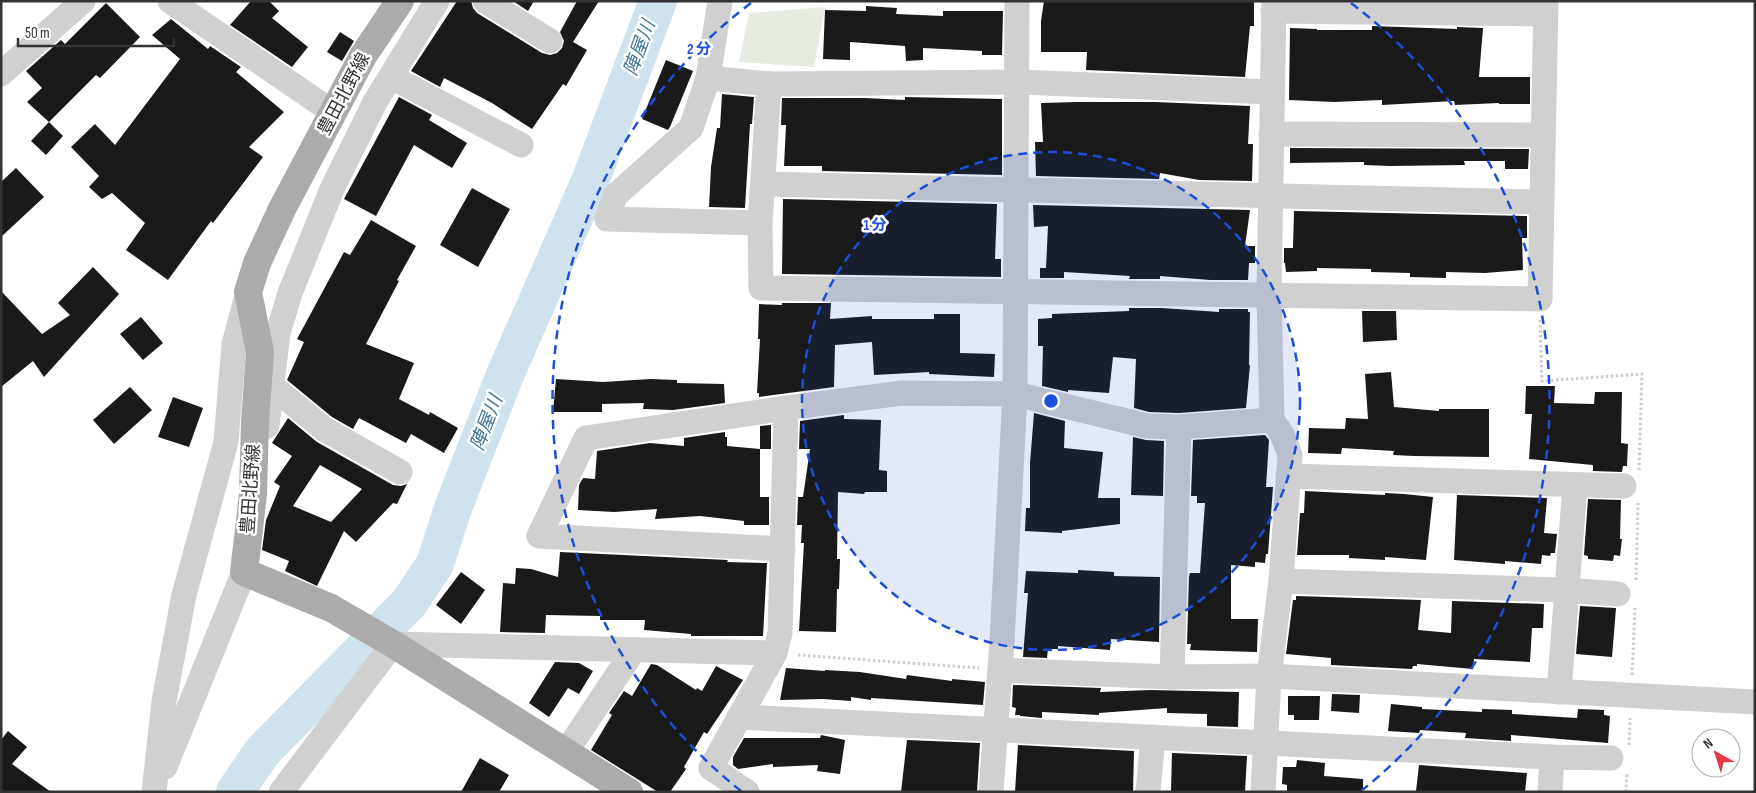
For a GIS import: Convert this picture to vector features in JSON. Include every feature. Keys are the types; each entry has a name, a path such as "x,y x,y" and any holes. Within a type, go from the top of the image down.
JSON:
{"main road":[{"name":"豊田北野線","path":"244,572 253,480 260,352 248,292 257,263 282,209 334,114 363,56 400,1"},
{"path":"244,572 331,608 393,644 629,792"}],"street":[{"path":"1,74 83,1"},
{"path":"170,1 334,114"},
{"path":"253,480 261,472 278,333 290,292 332,189 375,102 437,1"},
{"path":"485,1 550,40"},
{"path":"720,1 708,78 691,128 615,196 607,219 760,223"},
{"path":"991,792 1000,670 1015,394 1018,1"},
{"path":"769,84 760,223 761,288 1016,292 1269,295 1540,299 1545,8 1274,6 1269,295 1272,420 1282,434 1290,455 1281,581 1270,676 1263,792"},
{"path":"391,77 521,145"},
{"path":"708,78 769,84 1017,82 1272,92"},
{"path":"1272,134 1543,135"},
{"path":"763,184 1541,202"},
{"path":"155,792 164,701 184,595 226,442 234,344 248,292"},
{"path":"272,386 324,429 400,472"},
{"path":"783,549 539,536 586,438 786,408 902,393 1015,394 1147,426 1179,427 1272,420"},
{"path":"747,792 711,768 775,653 780,633 786,408"},
{"path":"1172,676 1179,427"},
{"path":"1288,476 1634,487"},
{"path":"1558,692 1575,485"},
{"path":"155,792 244,572"},
{"path":"1281,581 1566,590 1618,594"},
{"path":"281,792 393,644 775,653"},
{"path":"566,752 634,650"},
{"path":"1000,670 1172,676 1270,676 1755,702"},
{"path":"739,717 1552,757 1611,758"},
{"path":"1148,792 1153,737"},
{"path":"1550,792 1552,757"}],"path":[{"path":"1540,299 1542,382 1642,374 1634,487 1638,521"},
{"path":"775,653 1000,670"}],"shaded area":[{"path":"825,7 814,67 739,62 749,13"}],"building":[{"path":"251,1 269,1 279,11 272,18 308,47 292,67 230,25"},
{"path":"457,1 471,1 477,13 542,53 550,55 557,53 562,48 564,41 560,32 577,1 599,1 573,42 587,50 566,86 563,84 532,129 492,103 444,78 440,87 411,71"},
{"path":"513,1 534,1 528,11"},
{"path":"1044,1 1254,1 1254,26 1250,26 1245,77 1086,70 1087,52 1041,52 1041,21"},
{"path":"106,3 140,37 100,78 96,75 49,122 27,102 42,88 26,71 61,40 65,44"},
{"path":"866,6 897,8 896,14 943,16 943,11 1003,11 1002,55 982,55 982,51 923,48 923,60 906,61 905,46 850,42 850,60 823,59 825,10 866,11"},
{"path":"171,19 208,49 210,46 241,67 236,72 284,112 249,147 263,157 213,223 211,221 168,280 126,250 145,223 112,193 102,199 89,187 99,176 71,147 95,124 115,145 180,59 152,35"},
{"path":"1372,26 1483,28 1479,77 1530,77 1530,104 1455,105 1454,101 1382,105 1382,100 1334,102 1289,100 1290,28 1372,30"},
{"path":"340,32 354,41 342,61 327,52"},
{"path":"666,60 693,71 668,130 642,119"},
{"path":"722,94 754,97 752,124 750,124 745,208 709,207 711,167 717,128 720,128"},
{"path":"399,97 432,115 429,120 467,143 452,168 414,145 376,216 344,199"},
{"path":"905,97 1002,99 1002,175 822,171 822,166 784,166 786,125 781,125 782,98 905,100"},
{"path":"1155,102 1250,106 1248,144 1253,144 1252,181 1199,180 1160,173 1159,179 1036,176 1035,142 1043,142 1041,103"},
{"path":"49,122 63,136 46,155 31,141"},
{"path":"1290,148 1529,149 1528,169 1505,169 1505,161 1464,161 1465,165 1390,166 1364,165 1364,162 1290,163"},
{"path":"16,168 44,197 1,237 1,182"},
{"path":"472,188 510,209 478,267 440,245"},
{"path":"783,199 997,204 995,259 1001,259 1001,277 782,274"},
{"path":"1033,205 1250,210 1245,246 1255,246 1255,263 1249,263 1248,280 1210,280 1160,276 1160,279 1129,279 1130,276 1064,272 1064,278 1040,278 1040,268 1046,268 1048,226 1034,227"},
{"path":"1294,211 1527,216 1527,238 1522,238 1523,270 1485,273 1446,272 1446,278 1410,277 1410,273 1371,272 1371,269 1317,268 1317,271 1286,272 1284,248 1293,248"},
{"path":"371,220 416,246 366,344 414,363 399,399 429,415 430,412 458,428 444,453 411,434 406,443 359,418 353,429 332,417 287,380 304,342 297,339 344,252 350,255"},
{"path":"93,267 119,294 44,377 33,361 1,387 1,291 42,334 70,315 58,303"},
{"path":"782,303 831,303 830,319 872,316 872,319 934,319 934,314 960,314 960,353 995,354 994,377 929,374 929,372 874,375 872,342 835,345 834,387 759,397 759,393 757,393 760,339 758,339 759,304 782,305"},
{"path":"1129,308 1219,312 1219,309 1248,309 1248,312 1250,312 1250,365 1246,408 1179,413 1149,412 1134,408 1136,359 1113,357 1109,393 1068,390 1068,392 1042,386 1043,346 1038,346 1038,319 1052,318 1052,314 1129,311"},
{"path":"1362,311 1396,311 1397,340 1363,342"},
{"path":"141,317 163,343 143,360 120,334"},
{"path":"1391,372 1394,407 1439,411 1439,409 1489,409 1489,457 1393,455 1394,451 1342,448 1341,454 1308,453 1309,428 1345,429 1346,418 1368,419 1365,374"},
{"path":"556,379 603,382 650,379 677,380 677,383 724,384 725,403 673,410 643,409 644,403 602,404 602,412 553,412"},
{"path":"1526,386 1555,386 1554,403 1594,404 1595,392 1622,392 1621,443 1628,444 1627,466 1623,466 1622,472 1593,471 1593,465 1529,459 1532,414 1525,414"},
{"path":"130,387 152,410 114,444 93,420"},
{"path":"173,397 203,408 189,447 158,437"},
{"path":"1034,413 1065,421 1064,448 1103,452 1098,498 1120,498 1120,524 1062,531 1062,533 1025,531 1026,508 1030,508 1030,463"},
{"path":"844,415 844,419 881,420 879,470 887,471 887,492 865,492 864,494 838,492 837,559 840,559 836,632 799,631 804,543 801,543 802,525 797,525 798,497 803,497 810,449 799,449 800,421"},
{"path":"288,418 317,442 393,485 401,486 407,484 397,504 393,503 356,542 344,531 317,586 285,571 289,561 262,550 266,520 280,486 274,482 292,456 272,443","holes":["320,465 362,489 331,522 293,506"]},
{"path":"771,425 771,449 760,449 760,426"},
{"path":"725,432 727,446 760,449 760,497 769,497 769,525 744,525 744,521 700,516 655,519 657,509 614,512 578,510 579,485 583,478 595,479 597,451 650,443 684,446 684,438"},
{"path":"1265,435 1269,440 1266,487 1273,487 1268,554 1266,554 1265,563 1255,562 1255,567 1231,565 1231,619 1258,619 1257,652 1190,650 1191,644 1187,644 1189,577 1190,573 1200,573 1205,503 1197,503 1197,496 1191,496 1193,440"},
{"path":"1133,437 1164,441 1163,496 1131,495"},
{"path":"1305,491 1385,495 1385,493 1433,497 1426,560 1385,557 1385,560 1349,558 1349,555 1297,555 1300,513 1304,513"},
{"path":"1457,495 1547,498 1544,533 1557,534 1555,553 1551,553 1550,556 1542,555 1541,564 1505,561 1505,564 1454,560"},
{"path":"1588,499 1621,500 1620,539 1622,539 1620,556 1614,555 1613,561 1588,559 1588,556 1584,555"},
{"path":"560,552 767,563 763,636 691,636 691,634 644,630 645,620 600,620 600,616 546,615 545,633 500,632 503,583 515,584 516,568 531,569 558,577"},
{"path":"1078,570 1114,572 1114,576 1160,577 1159,642 1111,639 1110,650 1058,646 1058,649 1048,649 1047,658 1023,657 1028,593 1024,593 1026,571 1078,573"},
{"path":"461,572 485,590 461,624 436,605"},
{"path":"1296,596 1421,600 1418,630 1451,633 1452,601 1544,604 1543,628 1532,628 1530,662 1474,659 1473,669 1417,664 1412,669 1331,665 1331,658 1286,654 1293,600 1296,600"},
{"path":"1580,606 1616,608 1612,657 1576,654"},
{"path":"555,662 579,663 593,671 579,694 568,688 549,717 529,703"},
{"path":"651,664 657,665 696,690 697,688 702,691 716,666 743,680 707,734 704,732 684,767 686,769 670,792 658,792 591,750 612,715 609,713 624,691 632,696"},
{"path":"786,668 860,672 906,679 907,675 952,681 952,679 985,682 983,705 871,698 871,700 851,697 851,701 823,699 780,700"},
{"path":"1013,685 1101,688 1100,692 1150,690 1239,692 1238,727 1207,726 1207,714 1167,713 1167,708 1099,713 1099,715 1042,712 1042,718 1020,716 1015,715 1016,708 1012,707"},
{"path":"1332,694 1360,695 1359,713 1331,711"},
{"path":"1288,696 1320,696 1319,720 1294,720 1294,715 1288,715"},
{"path":"1391,704 1422,707 1422,709 1482,712 1482,709 1512,710 1512,714 1577,718 1578,709 1604,710 1604,715 1610,716 1608,743 1511,735 1511,741 1465,738 1466,733 1420,730 1419,733 1388,731"},
{"path":"8,731 27,747 12,764 51,792 1,792 1,740"},
{"path":"821,735 845,740 840,774 817,771 818,765 773,767 773,764 738,769 733,765 733,757 744,738 820,738"},
{"path":"907,740 980,743 977,792 901,792"},
{"path":"1018,745 1134,751 1133,792 1015,792"},
{"path":"1172,753 1247,756 1245,792 1171,792"},
{"path":"480,758 509,775 499,792 461,792"},
{"path":"1297,760 1325,763 1324,776 1363,779 1363,792 1287,792 1287,785 1282,784 1283,767 1296,767"},
{"path":"1419,765 1527,773 1525,792 1416,791"}],"waterway":[{"name":"陣屋川","path":"235,792 262,752 409,603 435,564 453,508 505,375 591,179 658,1"}]}
